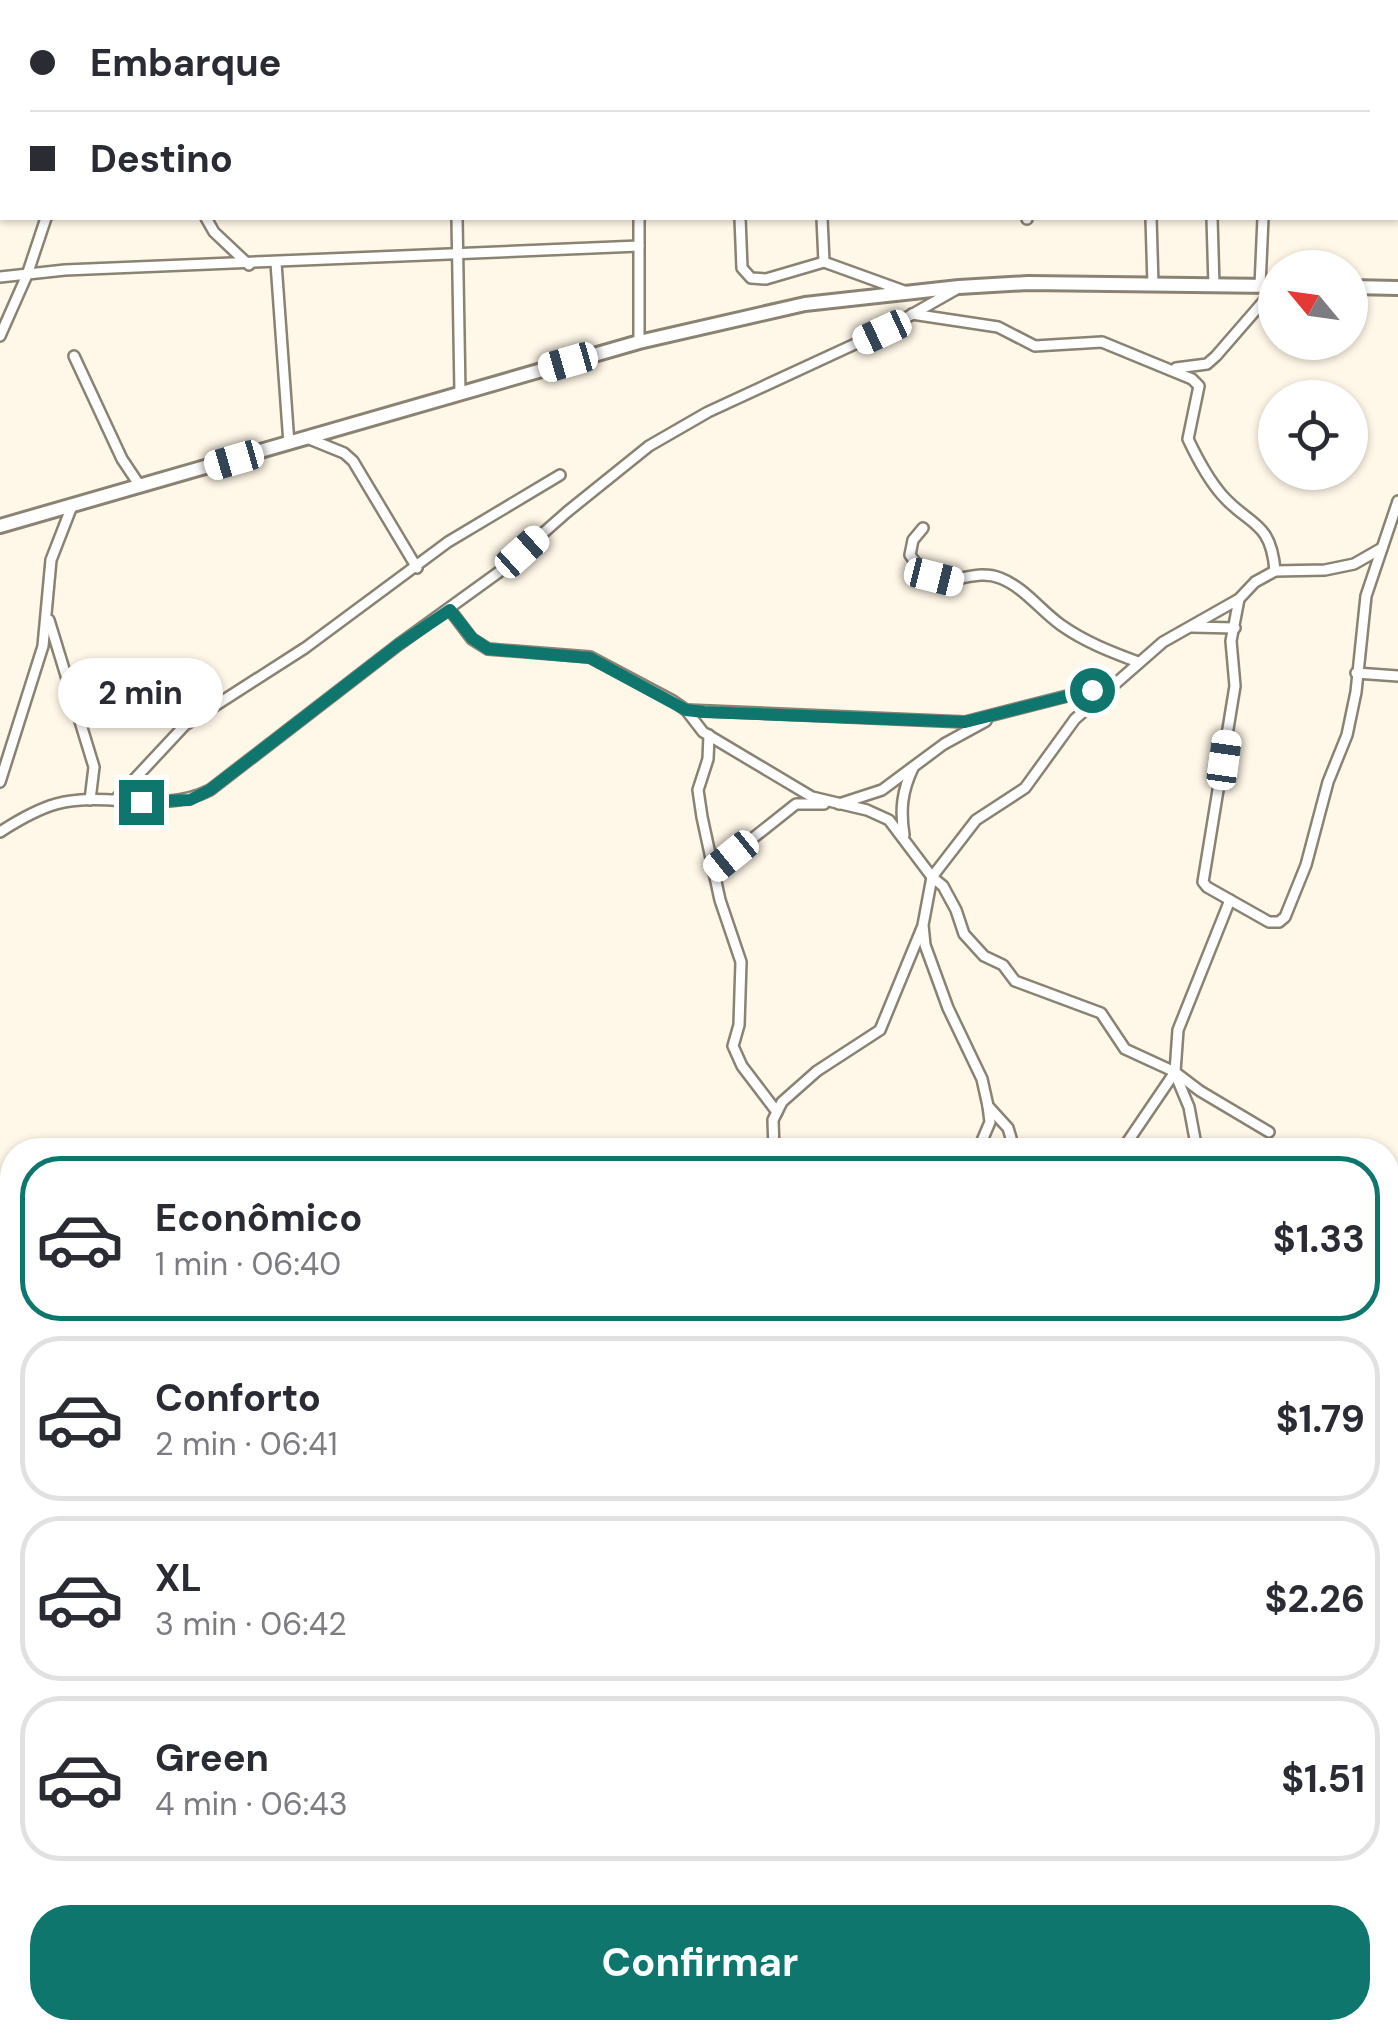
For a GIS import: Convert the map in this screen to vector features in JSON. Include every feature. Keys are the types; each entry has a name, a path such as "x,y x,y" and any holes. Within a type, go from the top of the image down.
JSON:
{"main road":[{"path":"0,526 639,342 805,304 1028,284 1258,287"},
{"path":"1368,287 1398,288"}],"street":[{"path":"0,336 45,220"},
{"path":"207,220 214,232 249,265"},
{"path":"457,220 460,393"},
{"path":"639,220 639,342"},
{"path":"740,220 742,268 752,278 779,276 824,262 909,292"},
{"path":"822,220 824,262"},
{"path":"1150,220 1153,285"},
{"path":"1212,220 1214,286"},
{"path":"1263,220 1266,250"},
{"path":"0,276 639,246"},
{"path":"276,263 289,444"},
{"path":"0,832 57,804 90,800 167,803 190,800 210,790 398,645 450,610 649,446 708,412 882,332 959,288"},
{"path":"1173,369 1207,364 1258,302"},
{"path":"912,314 998,327 1034,346 1102,342 1173,369 1200,386 1188,439 1218,492 1266,533 1274,553 1275,571"},
{"path":"74,356 122,458 140,486"},
{"path":"306,438 344,453 353,461 417,568"},
{"path":"115,800 185,725 305,648 448,542 560,475"},
{"path":"1239,599 1232,641 1236,686 1203,882 1269,922 1279,922 1285,917 1306,865 1328,782 1341,754 1354,704 1366,596 1398,501"},
{"path":"0,782 42,646 51,560 73,504"},
{"path":"923,528 913,540 910,555 919,568 954,582 991,575 1004,579 1094,646 1138,662"},
{"path":"774,1138 773,1120 782,1102 817,1070 880,1030 923,925 932,877 976,820 1025,788 1075,719 1163,642 1239,599 1255,582 1275,571 1325,570 1354,564 1382,548"},
{"path":"450,610 472,638 488,649 590,658 686,710 965,722 1113,684"},
{"path":"46,611 94,767 90,800"},
{"path":"1189,627 1235,628"},
{"path":"1356,672 1398,676"},
{"path":"686,710 709,735 779,779 836,805 882,790 944,744 997,715"},
{"path":"709,735 708,759 698,790 720,900 742,962 741,1004 733,1046 742,1066 777,1112"},
{"path":"904,838 900,812 913,768"},
{"path":"714,870 796,804 867,810 889,820 920,865 943,886 964,934 984,956 1003,965 1016,981 1101,1013 1125,1049 1175,1072 1269,1132"},
{"path":"1195,1138 1189,1107 1175,1072 1178,1030 1230,900"},
{"path":"923,925 931,964 982,1079 990,1122 983,1138"},
{"path":"1130,1138 1175,1072"},
{"path":"988,1106 1008,1128 1011,1138"}],"route":[{"path":"141,802 190,800 210,790 398,645 450,610 472,638 488,649 590,658 686,710 965,722 1092,690"}]}
